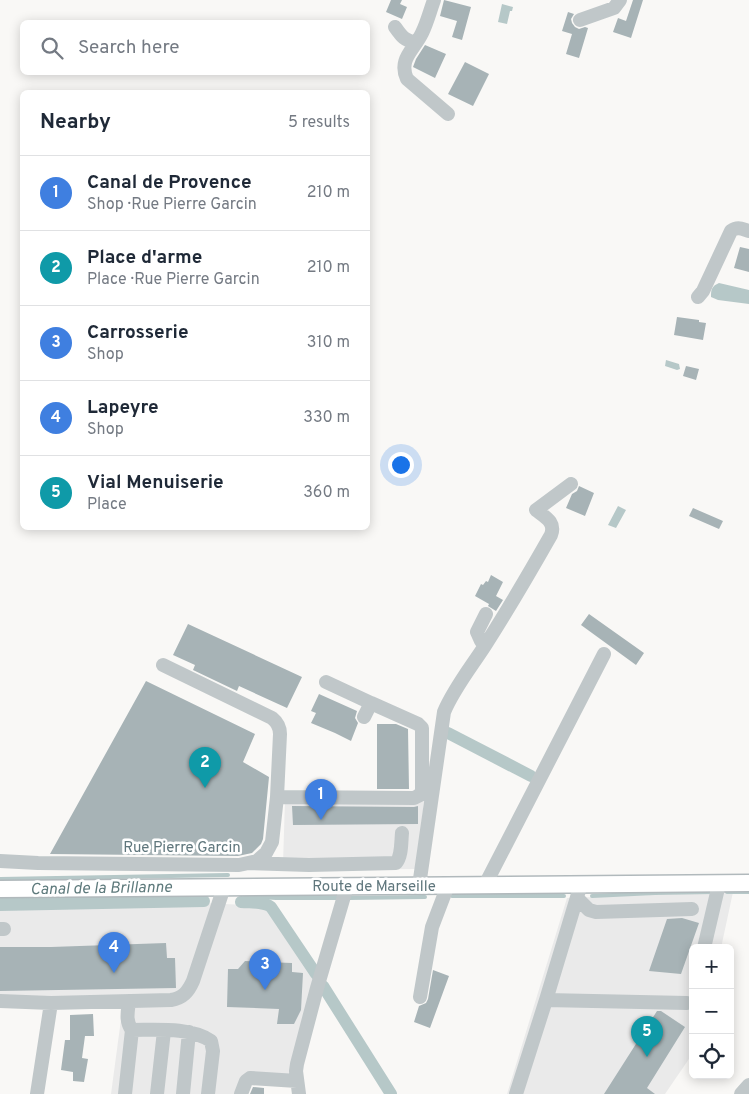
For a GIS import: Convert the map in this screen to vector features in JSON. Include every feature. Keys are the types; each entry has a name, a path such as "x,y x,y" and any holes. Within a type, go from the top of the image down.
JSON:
{"main road":[{"name":"Route de Marseille","path":"0,889 485,885 579,891 749,883"}],"street":[{"path":"434,0 422,34 406,58 404,74 407,79 448,114"},
{"path":"580,20 614,8 620,0"},
{"path":"395,27 402,38 416,43"},
{"path":"698,297 704,291 731,231 734,228 744,230"},
{"path":"420,886 444,712 452,695 532,571 551,535 551,524 548,519 536,510 571,484"},
{"path":"486,614 477,632 481,641 486,645"},
{"path":"485,885 604,654"},
{"name":"Rue Pierre Garcin","path":"0,862 239,865 257,860 264,855 270,846 274,832 280,730 277,722 163,665"},
{"path":"277,797 414,798 420,795 422,790 422,728 418,724 326,682"},
{"path":"364,717 371,703"},
{"path":"249,863 309,865 396,863 400,856 402,833"},
{"path":"705,944 719,884"},
{"path":"420,997 432,927 448,885"},
{"path":"241,1094 246,1081 250,1078 298,1087 297,1064 347,886"},
{"path":"0,1001 51,1003 179,998 186,993 193,981 224,887"},
{"path":"579,891 589,910 596,912 692,909"},
{"path":"516,1094 579,891"},
{"path":"546,1000 687,1003"},
{"path":"125,1094 132,1030 127,1020 129,1001"},
{"path":"37,1094 51,1003"},
{"path":"132,1030 189,1032 211,1041 213,1043 213,1050 208,1094"},
{"path":"157,1094 164,1031"},
{"path":"183,1094 189,1032"},
{"path":"741,1094 749,1085"}],"shaded area":[{"path":"502,4 513,7 507,24 498,22"},
{"path":"719,283 749,290 749,304 718,300 711,297 712,288"},
{"path":"666,360 679,364 680,369 677,370 665,366"},
{"path":"618,506 626,510 616,528 608,525"},
{"path":"285,800 424,801 417,869 284,870"},
{"path":"733,892 722,944 689,944 689,1059 665,1094 507,1094 567,898"},
{"path":"203,903 267,906 315,980 291,1076 248,1073 237,1094 111,1094 124,997 0,998 0,908"}],"building":[{"path":"391,0 402,0 400,4 407,7 402,19 386,12"},
{"path":"444,0 471,7 462,40 452,37 457,21 440,16"},
{"path":"633,0 643,0 631,38 613,32 618,18 626,21"},
{"path":"568,12 574,14 571,19 575,27 579,29 588,28 579,58 566,54 572,34 562,31"},
{"path":"425,45 446,54 435,78 413,67"},
{"path":"465,62 489,74 473,106 448,94"},
{"path":"740,247 749,249 749,272 734,268"},
{"path":"677,317 699,320 699,322 706,323 703,340 674,335"},
{"path":"686,366 699,369 696,380 683,376"},
{"path":"579,486 594,493 585,516 566,508 572,494 577,491"},
{"path":"693,508 723,521 719,529 689,516"},
{"path":"491,575 503,582 496,596 503,600 496,611 488,606 489,604 475,596 481,584 483,585 486,581 488,582"},
{"path":"589,614 644,653 636,665 581,625"},
{"path":"188,624 302,677 287,708 239,686 237,691 193,670 195,665 173,655"},
{"path":"146,681 255,734 243,762 269,777 263,839 261,844 252,853 238,856 50,854"},
{"path":"319,694 357,711 355,718 358,723 351,741 311,723 316,713 311,711"},
{"path":"377,724 396,724 408,729 409,789 377,789"},
{"path":"292,806 418,806 418,824 293,825"},
{"path":"682,918 699,923 692,944 689,944 689,951 681,974 649,971 667,919"},
{"path":"166,943 167,958 175,958 176,988 0,991 0,947"},
{"path":"245,961 292,963 292,972 303,973 301,1010 294,1024 277,1024 279,1009 227,1007 228,969 238,969"},
{"path":"433,970 449,976 430,1028 414,1022 419,1006 426,1003 428,999"},
{"path":"657,1011 661,1011 685,1027 647,1088 655,1094 604,1094"},
{"path":"93,1014 94,1036 85,1036 82,1058 88,1059 84,1082 73,1081 73,1072 61,1070 65,1040 70,1040 70,1015"},
{"path":"253,1087 264,1088 264,1094 250,1094"}],"waterway":[{"path":"448,733 531,776"},
{"path":"0,879 228,875"},
{"path":"592,896 713,892"},
{"path":"727,892 749,892"},
{"path":"245,896 337,898"},
{"path":"452,896 564,896"},
{"path":"0,899 200,897"},
{"path":"348,898 425,897"},
{"name":"Canal de la Brillanne","path":"0,905 204,901"},
{"name":"Canal de la Brillanne","path":"241,902 261,903 271,907 316,974"},
{"name":"Canal de la Brillanne","path":"323,986 391,1094"}],"place":[{"name":"Place d'arme","path":"205,788"},
{"name":"Canal de Provence","path":"321,820"},
{"name":"Lapeyre","path":"114,973"},
{"name":"Carrosserie","path":"265,990"},
{"name":"Vial Menuiserie","path":"647,1057"}]}
